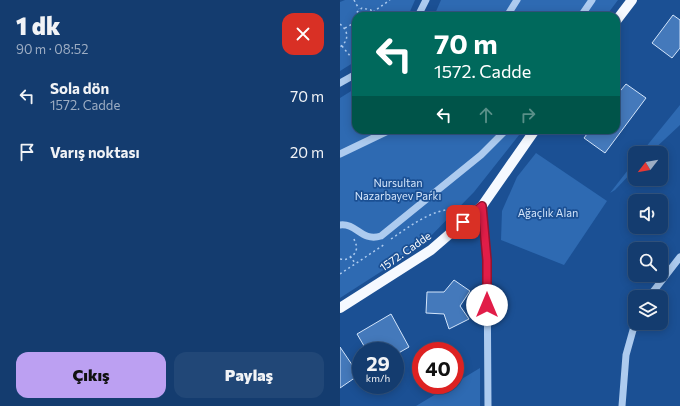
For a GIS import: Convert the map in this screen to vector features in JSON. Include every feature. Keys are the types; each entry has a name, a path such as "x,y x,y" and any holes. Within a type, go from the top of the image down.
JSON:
{"main road":[{"path":"620,16 632,0"},
{"name":"1572. Cadde","path":"340,308 431,250 482,206 532,134"}],"street":[{"path":"420,12 426,0"},
{"path":"509,12 517,0"},
{"path":"584,12 592,0"},
{"path":"340,83 352,76"},
{"path":"340,154 382,134"},
{"path":"340,224 346,224 367,237 381,236 481,155 502,134"},
{"path":"482,206 487,260 488,406"},
{"path":"655,290 680,257"},
{"path":"622,406 626,355 633,330"}],"path":[{"path":"354,0 359,9"},
{"path":"359,9 365,8 373,12 390,0"},
{"path":"340,24 345,28 347,36 340,48"},
{"path":"345,28 352,24"},
{"path":"342,46 352,58"},
{"path":"340,274 420,219 432,213 449,208 482,206"},
{"path":"340,259 351,257 357,248 352,237"},
{"path":"351,257 355,264"}],"green space":[{"path":"345,0 415,0 410,12 352,12 352,64 340,71 340,2"},
{"path":"441,0 618,0 609,12 436,12"},
{"name":"Nursultan Nazarbayev Parkı","path":"352,90 352,134 520,134 474,192 421,246 340,298 340,98"},
{"path":"680,105 680,125 658,146 647,146"},
{"name":"Ağaçlık Alan","path":"536,153 607,201 564,265 501,240 502,211 517,177"},
{"path":"628,170 628,176 610,193"},
{"path":"480,368 480,406 416,406 436,394 464,394 464,378"}],"building":[{"path":"673,15 680,20 680,48 672,58 652,43"},
{"path":"626,84 646,98 620,133 620,91"},
{"path":"587,134 619,134 605,153 584,138"},
{"path":"454,280 470,291 460,306 469,319 449,329 444,314 426,313 427,292 444,292"},
{"path":"391,314 409,347 404,350 404,342 362,342 357,334"},
{"path":"340,347 352,365 352,380 340,388"}],"route":[{"path":"463,222 482,206 487,260 487,305"}]}
